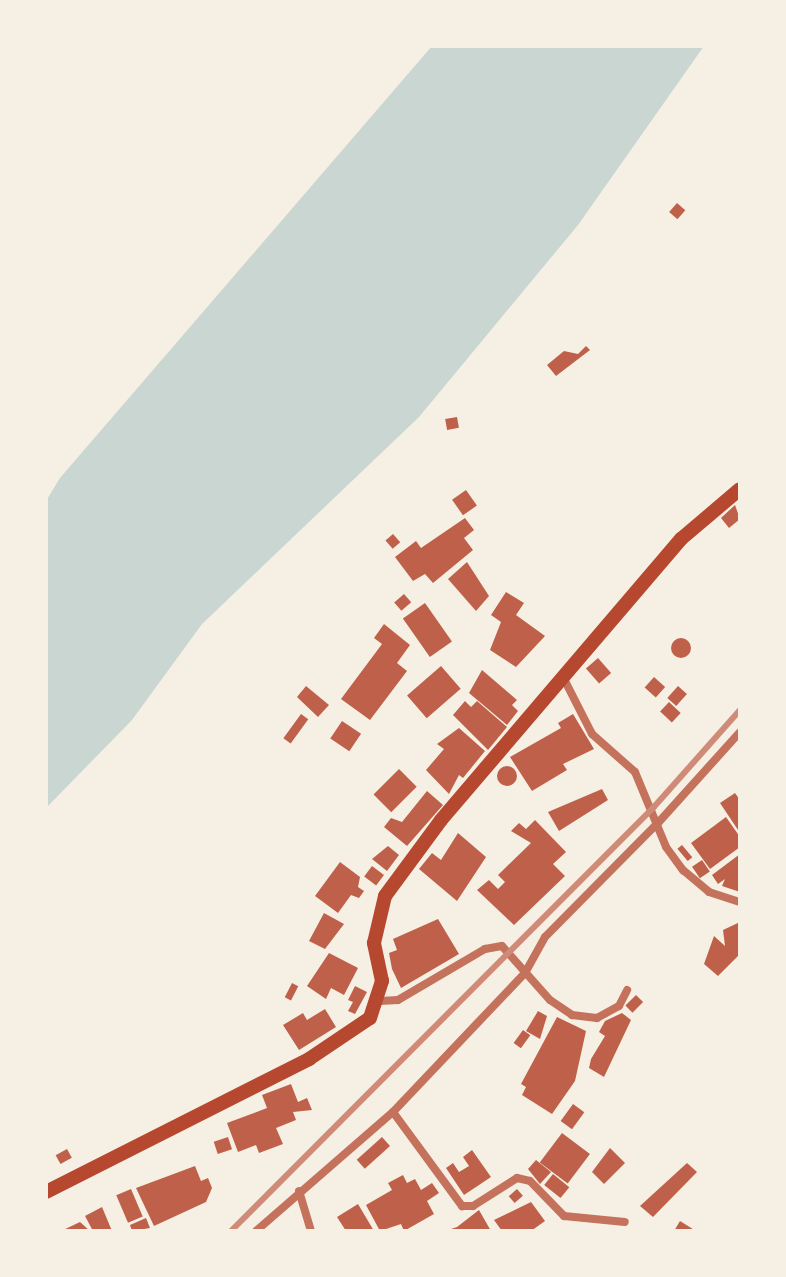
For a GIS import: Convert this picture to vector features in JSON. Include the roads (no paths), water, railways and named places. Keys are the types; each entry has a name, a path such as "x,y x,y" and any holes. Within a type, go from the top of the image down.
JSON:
{"main road":[{"path":"46,1192 309,1059 370,1018 380,1001 382,981 374,943 385,896 441,820 681,539 740,489"}],"street":[{"path":"563,677 592,734 635,772 666,847 683,870 709,892 740,902"},
{"path":"256,1231 393,1112 525,973 545,937 658,823 740,732"},
{"path":"380,1001 398,1000 485,949 502,946 525,973 572,1015 597,1018 619,1006 627,990"},
{"path":"393,1112 462,1206 473,1206 517,1178 530,1181 564,1216 625,1222"},
{"path":"299,1191 311,1231"}],"railway":[{"path":"231,1231 653,808 740,710"}]}
